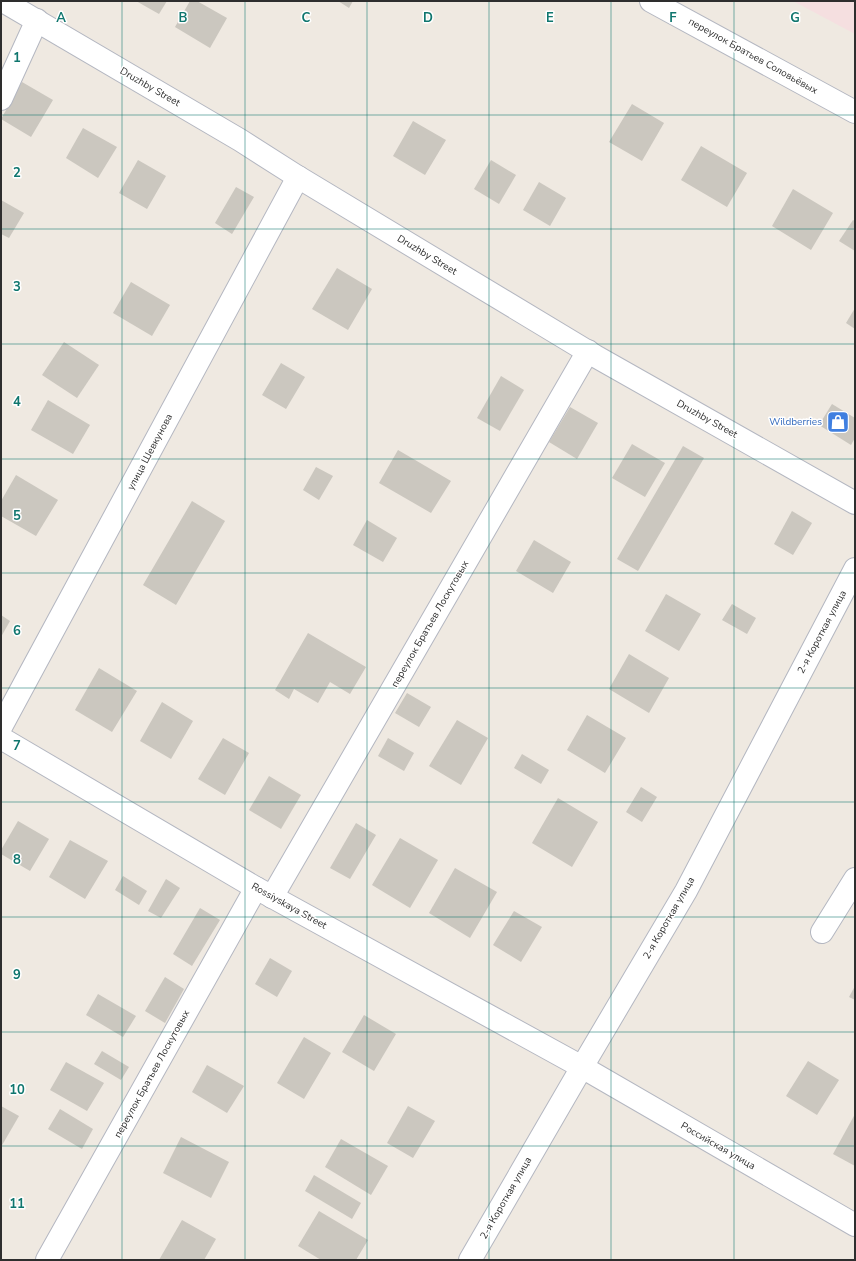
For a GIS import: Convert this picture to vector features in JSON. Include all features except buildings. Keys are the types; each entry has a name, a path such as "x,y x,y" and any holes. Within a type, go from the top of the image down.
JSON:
{"street":[{"name":"Druzhby Street","path":"3,1 240,140 298,178 588,351 855,503"},
{"name":"переулок Братьев Соловьёвых","path":"652,1 855,112"},
{"path":"1,98 37,20"},
{"name":"улица Шевкунова","path":"1,727 298,178"},
{"name":"переулок Братьев Лоскутовых","path":"47,1260 264,893 588,351"},
{"name":"2-я Короткая улица","path":"470,1260 686,891 855,569"},
{"name":"Rossiyskaya Street","path":"1,738 264,893 582,1067"},
{"path":"822,932 855,879"},
{"name":"Российская улица","path":"582,1067 855,1225"}],"shaded area":[{"path":"793,1 855,1 855,34"}],"place":[{"name":"Wildberries","path":"838,422"}]}
